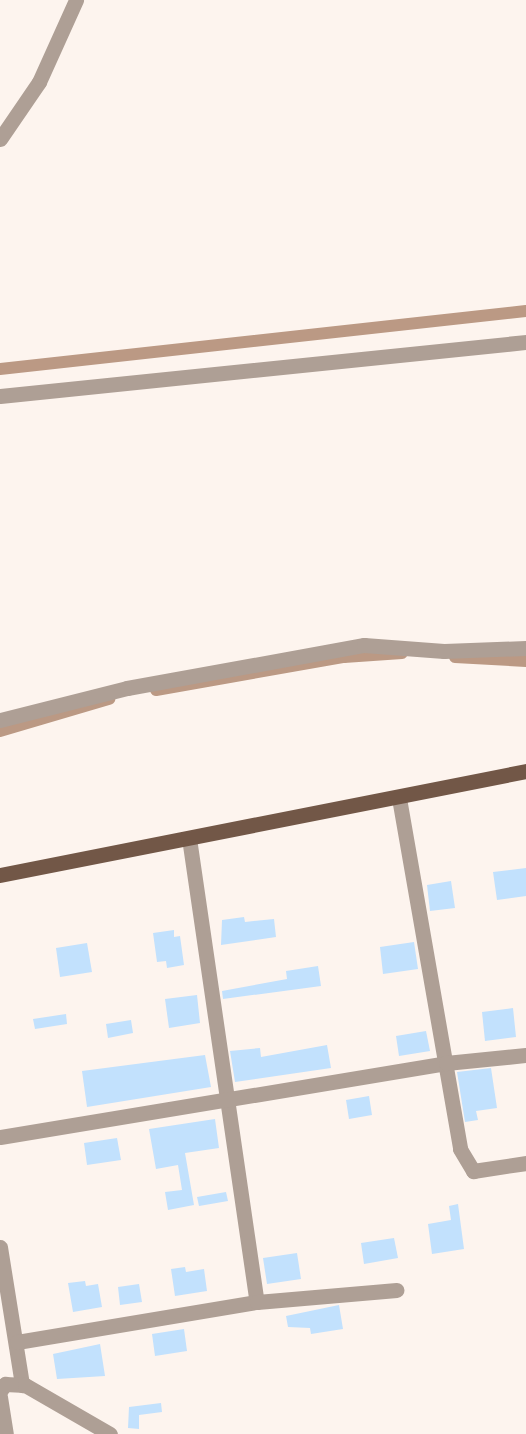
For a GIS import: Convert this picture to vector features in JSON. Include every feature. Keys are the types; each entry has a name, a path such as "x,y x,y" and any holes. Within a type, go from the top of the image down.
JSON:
{"main road":[{"path":"0,874 399,798 526,771"}],"street":[{"path":"0,139 39,82 76,0"},
{"path":"0,396 526,342"},
{"path":"0,720 128,688 364,645 444,651 526,648"},
{"path":"399,798 460,1149 472,1171 526,1162"},
{"path":"189,838 224,1100 246,1200 257,1302"},
{"path":"0,1137 446,1063 526,1055"},
{"path":"0,1247 17,1342 22,1385"},
{"path":"17,1342 257,1302 396,1290"},
{"path":"0,1391 6,1384 22,1385 110,1434"},
{"path":"0,1397 6,1434"}],"building":[{"path":"526,868 526,896 497,900 493,872"},
{"path":"451,881 455,908 430,911 427,885"},
{"path":"244,917 245,922 274,919 276,937 221,945 222,920"},
{"path":"174,930 174,937 180,936 184,965 167,968 166,961 157,962 153,933"},
{"path":"414,942 418,969 383,974 380,947"},
{"path":"87,943 92,972 60,977 56,948"},
{"path":"318,966 321,986 223,999 222,991 287,979 286,971"},
{"path":"197,995 200,1023 169,1028 165,999"},
{"path":"513,1008 516,1037 485,1041 482,1012"},
{"path":"66,1014 67,1024 35,1029 33,1019"},
{"path":"131,1020 133,1033 108,1038 106,1024"},
{"path":"426,1031 430,1051 399,1056 396,1036"},
{"path":"327,1045 331,1068 235,1082 230,1051 260,1048 261,1057"},
{"path":"205,1055 211,1087 87,1107 82,1071"},
{"path":"491,1068 497,1108 476,1111 478,1120 465,1122 457,1072"},
{"path":"369,1096 372,1115 349,1119 346,1100"},
{"path":"215,1119 219,1148 185,1153 194,1205 168,1210 165,1192 182,1190 178,1165 156,1169 149,1129"},
{"path":"117,1138 121,1160 87,1165 84,1143"},
{"path":"226,1192 228,1201 199,1206 197,1197"},
{"path":"458,1204 464,1249 432,1254 428,1224 451,1220 449,1206"},
{"path":"394,1238 398,1258 364,1264 361,1243"},
{"path":"297,1253 301,1279 267,1284 263,1258"},
{"path":"185,1267 186,1272 204,1269 207,1291 175,1296 171,1269"},
{"path":"85,1281 86,1286 98,1284 102,1307 73,1312 68,1283"},
{"path":"139,1284 142,1302 120,1305 118,1287"},
{"path":"339,1305 343,1329 311,1334 310,1328 288,1327 286,1316"},
{"path":"184,1329 187,1351 155,1356 152,1334"},
{"path":"100,1344 105,1376 57,1379 53,1354"},
{"path":"161,1403 162,1412 139,1415 139,1429 128,1428 129,1407"}],"waterway":[{"path":"0,369 526,311"},
{"path":"156,690 344,657 402,653"},
{"path":"455,657 526,661"},
{"path":"0,731 109,699"}]}
